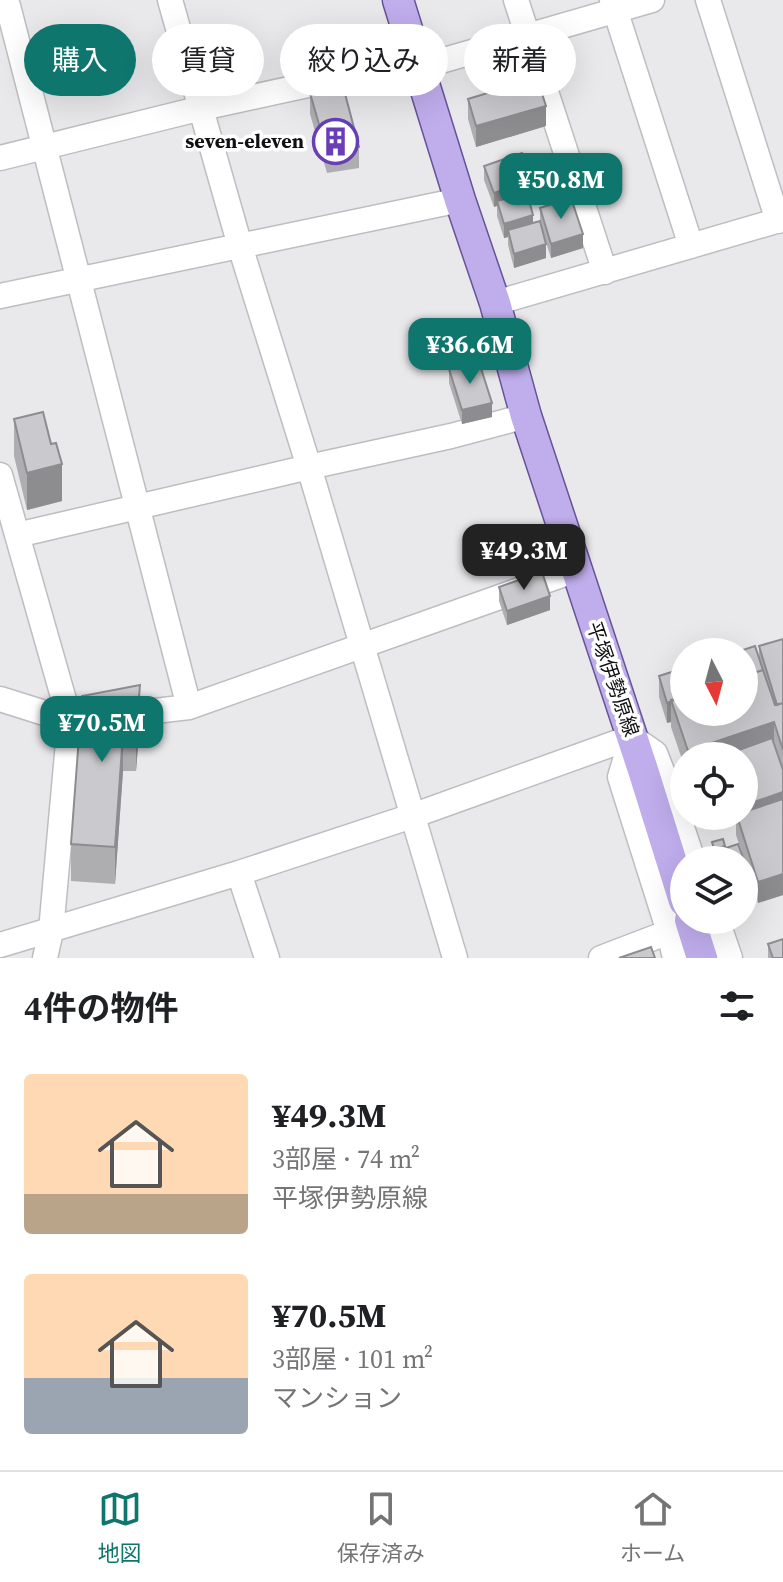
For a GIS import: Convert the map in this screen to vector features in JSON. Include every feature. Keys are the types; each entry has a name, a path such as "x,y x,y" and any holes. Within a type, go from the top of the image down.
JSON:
{"main road":[{"name":"平塚伊勢原線","path":"398,0 406,24"},
{"name":"平塚伊勢原線","path":"429,96 495,303 526,416 670,857"},
{"path":"685,934 702,958"}],"street":[{"path":"170,0 240,246 455,958"},
{"path":"516,0 523,24"},
{"path":"561,24 614,5 652,0"},
{"path":"495,303 780,220 708,0"},
{"path":"12,5 45,147 189,707"},
{"path":"614,5 691,246"},
{"path":"0,158 202,108 280,92"},
{"path":"547,96 605,272"},
{"path":"0,296 460,200"},
{"path":"17,535 451,436 526,416"},
{"path":"0,475 5,510 17,535 70,721 51,931 45,958"},
{"path":"0,699 70,721 189,707 576,570"},
{"path":"0,945 239,873 412,816 632,737"},
{"path":"632,737 655,753 688,846"},
{"path":"632,737 620,777 670,903"},
{"path":"239,873 267,958"},
{"path":"601,958 670,930"},
{"path":"675,958 678,934"},
{"path":"722,934 730,958"}],"building":[{"path":"311,96 346,96 359,147 327,152"},
{"path":"478,96 543,96 546,106 476,126 468,99"},
{"path":"522,153 532,180 494,193 484,166"},
{"path":"527,193 533,215 504,224 497,201"},
{"path":"571,198 583,234 551,244 540,208"},
{"path":"540,221 546,244 514,254 508,230"},
{"path":"479,362 492,403 462,410 449,369"},
{"path":"43,412 51,444 56,443 62,464 27,473 14,419"},
{"path":"542,572 550,596 507,611 499,587"},
{"path":"783,639 783,703 777,705 759,646"},
{"path":"758,655 763,670 758,672"},
{"path":"763,670 775,705 783,703 783,750 774,722 715,742 685,742 680,726 758,726 758,672"},
{"path":"670,672 670,702 667,703 659,676"},
{"path":"140,685 136,734 123,734 115,847 71,844 82,696"},
{"path":"772,738 783,770 783,792 758,801 758,743"},
{"path":"783,799 783,874 758,882 758,846 747,846 741,830 758,830 758,807"},
{"path":"723,839 725,846 713,846 712,842"},
{"path":"783,939 783,958 773,958 768,944"},
{"path":"651,947 655,958 619,958"}],"place":[{"name":"seven-eleven","path":"335,141"}]}
